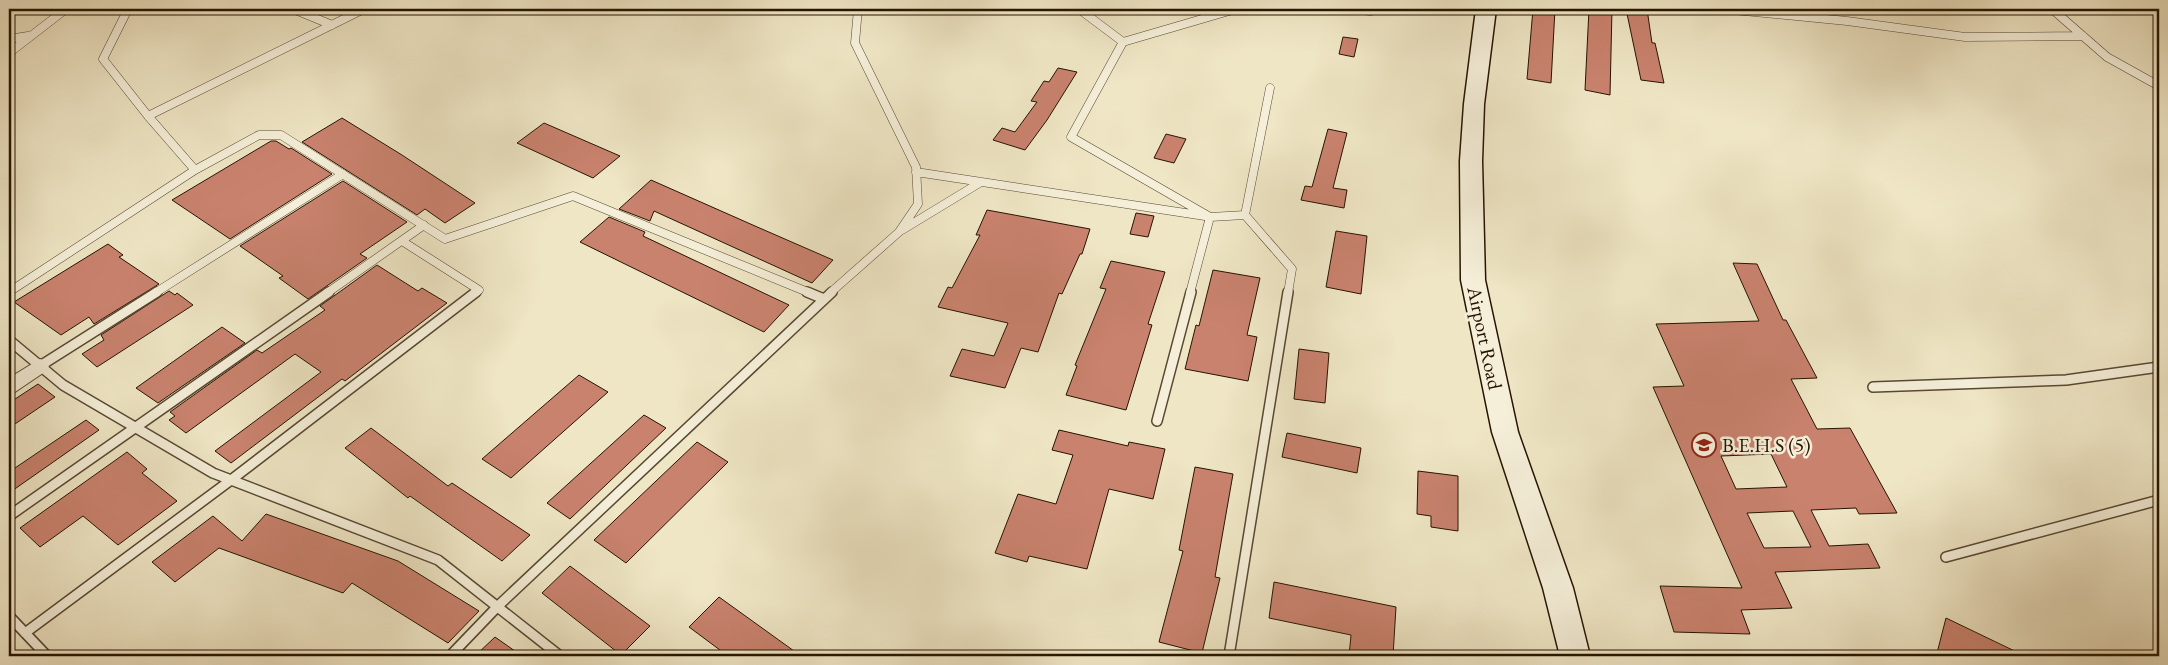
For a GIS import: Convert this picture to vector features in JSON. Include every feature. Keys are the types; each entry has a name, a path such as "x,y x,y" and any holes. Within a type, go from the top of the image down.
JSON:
{"main road":[{"name":"Airport Road","path":"1486,9 1474,104 1471,161 1473,280 1505,432 1558,588 1575,656"}],"street":[{"path":"9,387 40,366"}],"lane":[{"path":"9,53 66,9"},
{"path":"128,9 103,59 148,116 195,170"},
{"path":"293,9 332,25"},
{"path":"148,116 364,9"},
{"path":"858,9 855,43 916,167 918,204 899,232"},
{"path":"1079,9 1123,42"},
{"path":"1210,217 1071,137 1123,42 1236,9"},
{"path":"1352,9 1370,11 1384,9"},
{"path":"1723,9 1847,20 1965,37 2083,36"},
{"path":"2052,9 2107,57 2159,86"},
{"path":"9,39 30,36"},
{"path":"1245,215 1270,88"},
{"path":"9,292 195,170 259,135 281,135 445,239 573,196 824,299"},
{"path":"916,172 1210,217 1245,215"},
{"path":"40,366 343,174"},
{"path":"450,656 498,606 824,299 899,232 981,182"},
{"path":"1228,656 1292,269 1245,215"},
{"path":"1157,421 1210,217"},
{"path":"9,516 424,225"},
{"path":"25,633 231,480 479,290 402,241"},
{"path":"9,340 63,385 213,473 438,560 560,656"},
{"path":"1873,387 2066,380 2159,367"},
{"path":"1946,557 2159,500"},
{"path":"9,616 48,656"}],"building":[{"path":"1533,9 1555,9 1551,83 1527,79"},
{"path":"1589,9 1612,9 1610,95 1585,90"},
{"path":"1626,9 1647,9 1652,43 1655,43 1664,83 1641,80"},
{"path":"1343,37 1358,39 1354,57 1339,54"},
{"path":"1058,68 1077,72 1047,120 1025,150 993,140 1002,128 1015,132 1037,102 1031,101 1044,81 1049,82"},
{"path":"342,118 475,203 445,223 425,209 417,215 302,142"},
{"path":"544,123 620,156 593,178 517,143"},
{"path":"1328,129 1347,133 1333,188 1347,190 1344,208 1301,200 1305,186 1312,187"},
{"path":"1166,134 1186,139 1174,163 1154,158"},
{"path":"271,141 276,141 289,149 291,148 332,174 230,239 172,200"},
{"path":"651,180 833,260 812,283 654,211 650,221 619,209"},
{"path":"343,181 407,222 360,254 367,258 308,299 279,278 283,276 240,246"},
{"path":"987,210 1090,229 1082,254 1080,254 1062,294 1059,293 1038,352 1021,348 1005,388 950,376 962,349 994,356 1008,323 938,307 948,287 952,288 980,235 976,235"},
{"path":"1136,213 1154,216 1148,237 1130,234"},
{"path":"609,217 645,232 643,236 789,305 764,332 580,242"},
{"path":"1336,231 1367,236 1361,294 1326,287"},
{"path":"108,244 123,255 119,257 159,284 94,324 89,317 61,335 14,302"},
{"path":"1111,261 1165,272 1148,324 1152,325 1126,410 1066,395 1077,366 1075,365 1106,289 1100,288"},
{"path":"1733,263 1757,264 1783,320 1786,320 1817,378 1791,379 1817,429 1850,428 1897,513 1859,514 1856,508 1811,510 1829,546 1868,544 1880,568 1775,572 1792,608 1741,610 1750,634 1674,632 1660,586 1742,588 1653,387 1684,386 1656,324 1759,321","holes":["1771,454 1787,487 1736,489 1721,456","1793,511 1811,547 1764,548 1747,513"]},
{"path":"377,265 418,291 422,288 447,303 345,381 342,379 231,463 215,451 321,372 295,354 186,433 169,420 175,416 170,412 257,350 262,353 325,310 320,306"},
{"path":"1213,270 1260,278 1247,335 1257,337 1248,381 1185,369 1196,325 1199,326"},
{"path":"169,291 175,295 177,293 193,305 97,367 82,354 104,340 101,335"},
{"path":"222,327 245,343 158,403 136,388"},
{"path":"1299,349 1329,353 1325,403 1294,399"},
{"path":"579,375 608,392 511,478 482,459"},
{"path":"38,384 55,397 9,428 9,403"},
{"path":"644,415 666,428 570,519 547,503"},
{"path":"86,420 99,430 9,493 9,472"},
{"path":"371,428 448,486 452,483 530,535 502,561 410,496 408,498 345,448"},
{"path":"1059,430 1128,446 1129,442 1165,449 1153,499 1109,489 1087,569 1029,556 1027,562 995,553 1018,494 1056,504 1073,455 1052,450"},
{"path":"1287,433 1361,448 1357,473 1282,457"},
{"path":"697,442 728,462 626,563 594,540"},
{"path":"127,452 147,469 142,473 177,501 118,545 83,516 40,547 20,528"},
{"path":"1195,467 1233,474 1215,577 1220,578 1202,653 1159,642 1183,551 1179,550"},
{"path":"1418,471 1458,476 1458,531 1431,527 1431,516 1417,514"},
{"path":"266,514 398,561 479,611 448,643 352,583 343,593 219,548 175,582 152,562 213,516 242,541"},
{"path":"570,566 650,626 621,655 542,593"},
{"path":"1274,582 1396,607 1393,656 1349,656 1351,635 1269,618"},
{"path":"719,597 801,656 728,656 689,627"},
{"path":"1946,618 2025,656 1945,656 1937,653"},
{"path":"495,637 522,656 475,656"}],"place":[{"name":"B.E.H.S (5)","path":"1704,445"}]}
